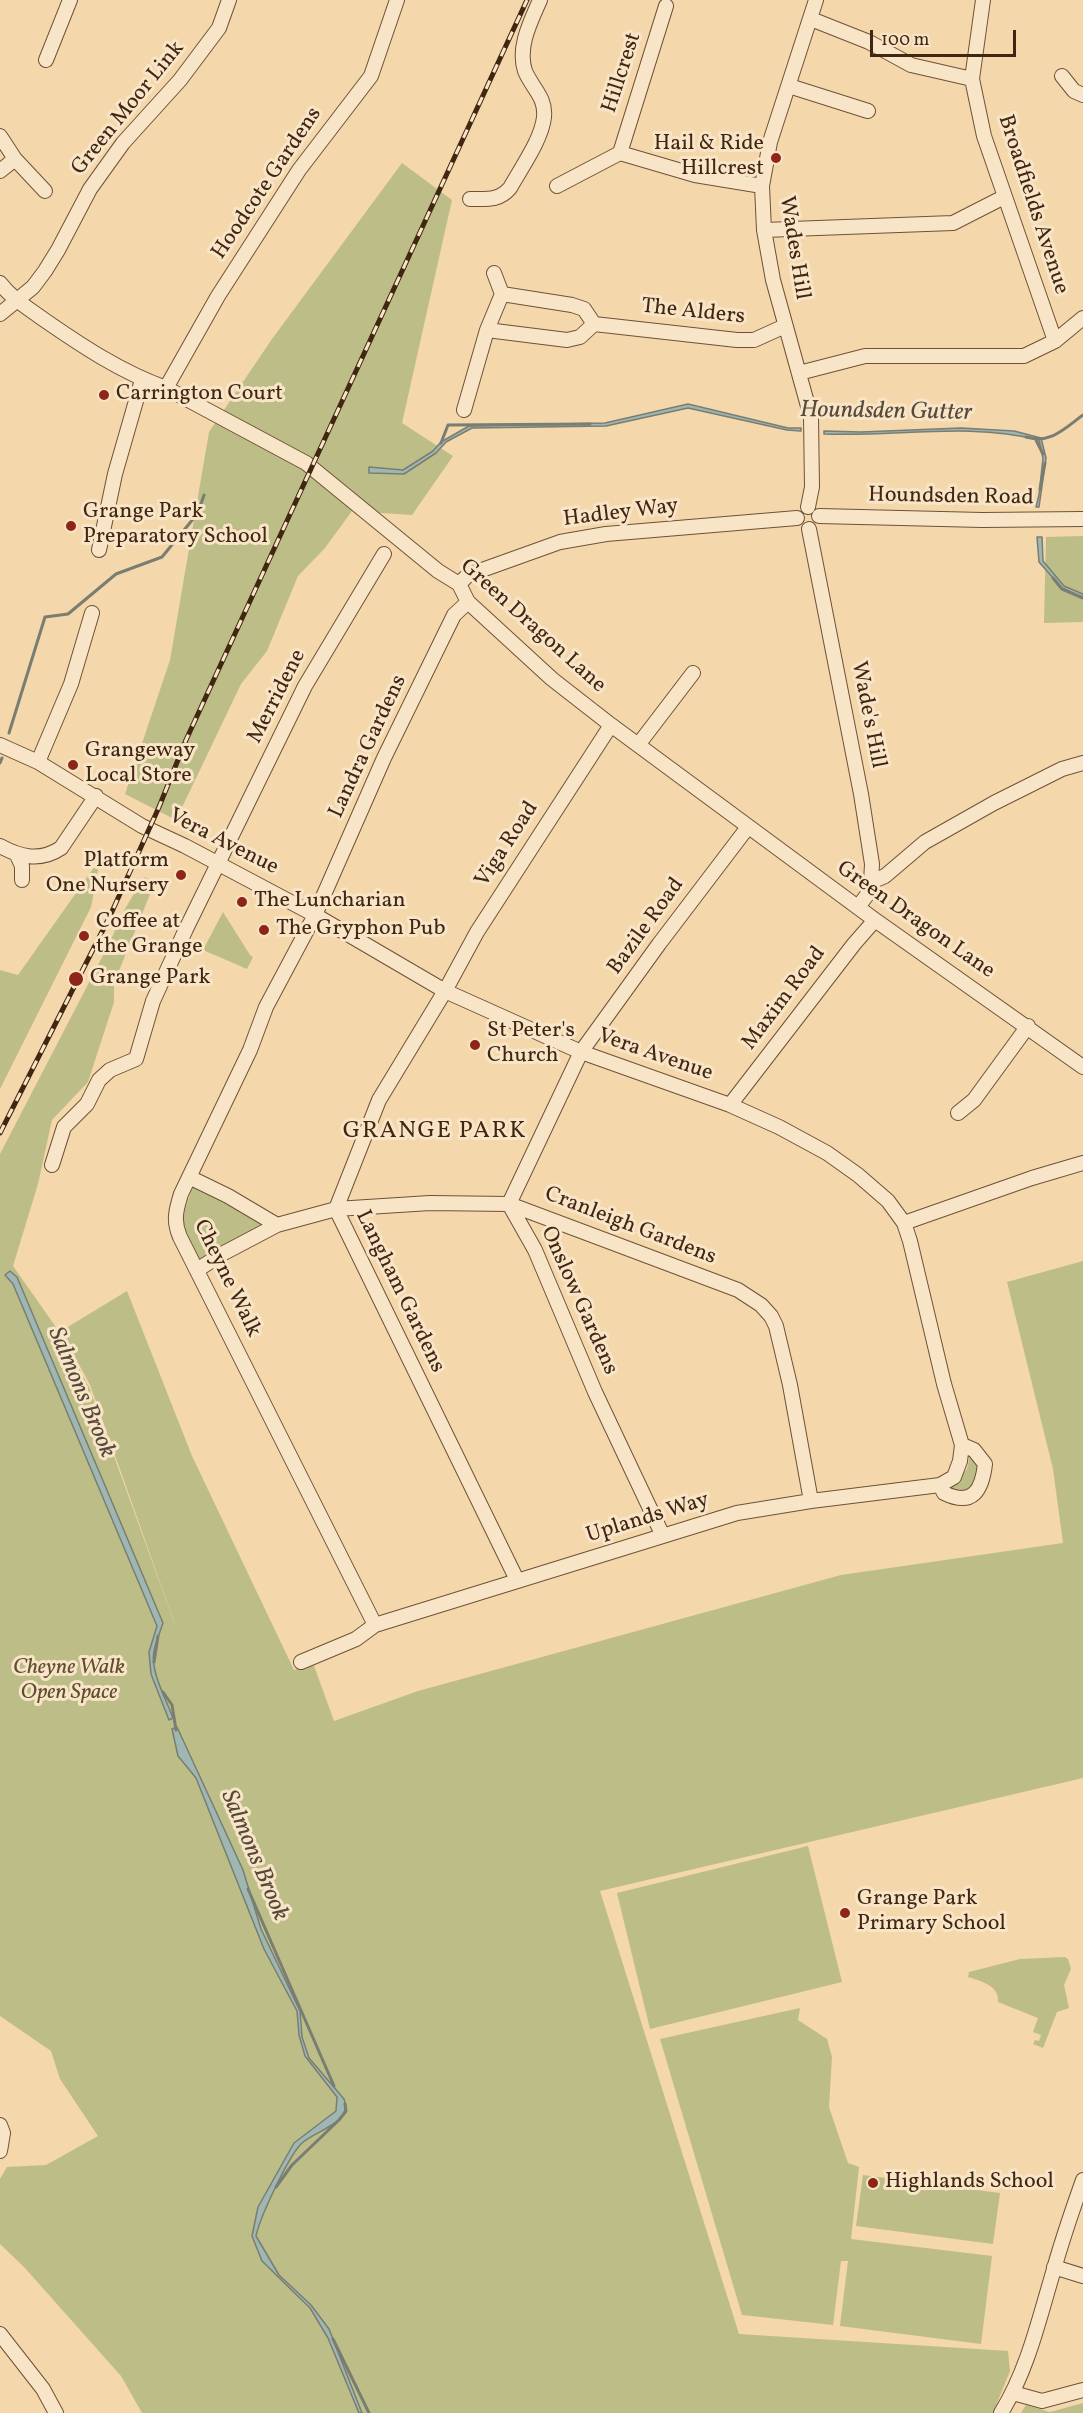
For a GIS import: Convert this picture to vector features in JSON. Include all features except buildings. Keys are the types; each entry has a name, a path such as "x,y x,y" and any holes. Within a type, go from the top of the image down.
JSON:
{"street":[{"path":"46,60 70,0"},
{"name":"Green Moor Link","path":"0,314 33,287 45,271 90,189 123,143 180,80 219,28 229,0"},
{"name":"Hoodcote Gardens","path":"166,388 218,296 299,170 371,76 396,0"},
{"path":"470,199 494,199 504,195 542,130 544,102 526,72 522,55 525,38 540,0"},
{"name":"Wades Hill","path":"808,507 812,487 811,417 773,280 764,230 762,186 770,142 816,0"},
{"name":"Broadfields Avenue","path":"983,0 972,79 984,136 1055,341"},
{"name":"Hillcrest","path":"620,153 666,6"},
{"path":"811,19 869,42 911,66 972,79"},
{"path":"1062,76 1074,91 1083,95"},
{"path":"789,86 868,111"},
{"path":"0,136 15,159 45,191"},
{"path":"557,186 620,153 694,175 762,186"},
{"path":"0,171 15,159"},
{"path":"764,230 953,223 1004,197"},
{"path":"464,410 487,330 502,294 494,273"},
{"name":"Green Dragon Lane","path":"0,283 17,300 80,345 142,380 166,388 306,463 438,571 459,584 468,602 552,679 611,725 875,920 1083,1067"},
{"path":"487,330 567,340 580,337 594,324 584,309 572,305 502,294"},
{"path":"799,373 865,356 1024,356 1055,341 1083,318"},
{"name":"The Alders","path":"594,324 746,340 754,340 785,326"},
{"path":"99,550 115,474 142,380"},
{"path":"808,507 815,510 819,516 816,525 809,528 801,525 797,518 801,510 808,507"},
{"name":"Houndsden Road","path":"819,516 982,520 1083,519"},
{"name":"Hadley Way","path":"459,584 468,575 560,542 606,534 797,518"},
{"name":"Wade's Hill","path":"809,528 861,794 872,864 872,882"},
{"name":"Merridene","path":"52,1165 64,1127 87,1104 99,1080 110,1070 136,1059 153,1001 305,686 384,554"},
{"name":"Landra Gardens","path":"315,915 384,758 454,615 468,602"},
{"path":"38,762 71,684 92,613"},
{"path":"638,745 693,673"},
{"name":"Viga Road","path":"445,991 477,932 611,725"},
{"name":"Vera Avenue","path":"0,745 38,762 142,826 185,846 315,915 445,991 581,1052 730,1105 779,1127 827,1153 858,1175 888,1200 903,1223 910,1240 944,1384 962,1445"},
{"path":"858,907 867,896 872,882 885,876 925,842 994,803 1062,769 1083,763"},
{"path":"0,846 17,855 48,855 61,848 96,796"},
{"name":"Bazile Road","path":"581,1052 665,935 748,826"},
{"path":"17,855 22,866 22,880"},
{"name":"Cheyne Walk","path":"315,915 266,1007 249,1050 189,1177 176,1212 175,1226 375,1625"},
{"name":"Maxim Road","path":"730,1105 875,920"},
{"name":"Langham Gardens","path":"445,991 379,1100 336,1209 517,1580"},
{"path":"958,1113 974,1100 1028,1026"},
{"path":"508,1204 581,1052"},
{"path":"903,1223 1032,1178 1083,1163"},
{"path":"189,1177 228,1196 277,1225"},
{"name":"Cranleigh Gardens","path":"197,1270 277,1225 336,1209 430,1203 508,1204 738,1290 761,1305 776,1326 790,1386 811,1501"},
{"name":"Onslow Gardens","path":"508,1204 535,1250 596,1392 663,1536"},
{"path":"962,1445 974,1450 985,1464 983,1482 975,1495 964,1498 952,1497 944,1493 940,1485 954,1477 960,1461 962,1445"},
{"name":"Uplands Way","path":"301,1662 356,1639 375,1625 737,1513 940,1485"},
{"path":"0,2125 3,2133 0,2151"},
{"path":"1001,2413 1014,2393 1031,2348 1054,2267 1083,2180"},
{"path":"1054,2267 1083,2276"},
{"path":"0,2334 43,2389 56,2413"},
{"path":"1014,2393 1042,2401 1083,2390"}],"green space":[{"path":"402,163 452,200 402,423 453,456 412,515 352,511 325,548 298,576 267,651 241,684 176,820 125,794 170,660 209,432 272,339"},
{"path":"1083,536 1083,622 1044,623 1046,537"},
{"path":"100,859 91,907 0,1089 0,970 18,975"},
{"name":"Cheyne Walk Open Space","path":"144,877 155,882 114,983 114,1002 88,1082 52,1120 38,1184 13,1266 58,1330 89,1387 183,1647 90,1385 61,1331 127,1291 192,1456 294,1670 313,1663 334,1721 418,1691 841,1575 1063,1543 1053,1469 1007,1282 1083,1261 1083,1778 600,1891 739,2334 1008,2351 1010,2371 993,2413 142,2413 121,2376 24,2267 0,2244 0,2179 7,2167 46,2165 98,2136 60,2079 51,2051 0,2016 0,1154 110,942 122,914"},
{"path":"223,912 253,957 247,969 203,950"},
{"path":"194,1185 257,1219 262,1225 200,1261 184,1224 186,1208"},
{"path":"970,1455 981,1468 974,1491 946,1492 967,1469"},
{"path":"808,1846 842,1982 650,2029 617,1893"},
{"path":"1065,1957 1071,1969 1064,1985 1069,2008 1057,2012 1043,2048 1033,2044 1035,2040 1039,2041 1041,2035 1033,2032 1038,2018 998,2002 998,1996 993,1988 984,1982 968,1977 969,1972 1020,1959"},
{"path":"800,2008 798,2020 827,2039 832,2057 829,2107 848,2163 859,2167 851,2239 992,2256 981,2344 840,2326 848,2261 841,2261 833,2325 742,2315 660,2039"},
{"path":"863,2175 1000,2193 993,2244 856,2226"},
{"path":"1083,2403 1083,2413 1021,2413 1026,2405 1050,2412"}],"water":[{"path":"688,404 788,428 801,428 801,431 787,430 688,408 606,426 472,428 446,442 436,453 404,474 369,473 369,467 403,470 433,451 441,442 469,426 605,423"},
{"path":"961,428 1014,431 1041,438 1046,458 1039,507 1036,507 1043,458 1039,440 1013,435 959,431 824,434 824,431 861,432"},
{"path":"1037,537 1042,537 1043,561 1064,586 1083,594 1083,598 1062,588 1039,562"},
{"path":"10,1271 17,1277 163,1623 153,1659 156,1676 173,1718 169,1720 151,1674 149,1652 157,1626 13,1284 5,1275"},
{"path":"177,1727 243,1870 261,1929 300,2011 302,2037 309,2058 344,2099 345,2108 338,2121 306,2140 295,2152 268,2203 256,2236 279,2275 311,2305 329,2329 362,2413 359,2413 328,2338 310,2308 262,2261 252,2236 258,2207 294,2143 336,2111 337,2097 305,2056 299,2035 297,2011 264,1949 196,1778 178,1756 172,1729"}],"waterway":[{"path":"1026,437 1035,439 1050,437 1083,415"},
{"name":"Houndsden Gutter","path":"441,443 448,425 590,424"},
{"name":"Houndsden Gutter","path":"1036,440 1043,454"},
{"name":"Houndsden Gutter","path":"1040,489 1045,463"},
{"name":"Houndsden Gutter","path":"9,733 45,617 68,614 116,574 162,557 198,513 204,495"},
{"name":"Houndsden Gutter","path":"1053,578 1062,589 1083,598"},
{"name":"Houndsden Gutter","path":"0,763 2,758"},
{"name":"Salmons Brook","path":"154,1662 158,1636"},
{"name":"Salmons Brook","path":"163,1692 172,1705 176,1730"},
{"name":"Salmons Brook","path":"248,1889 334,2086"},
{"name":"Salmons Brook","path":"276,2187 292,2165 339,2120 346,2111 345,2104"},
{"name":"Salmons Brook","path":"333,2339 369,2413"}],"railway":[{"path":"0,1133 110,916 186,740 527,0"}],"place":[{"name":"Hail & Ride Hillcrest","path":"776,158"},
{"name":"Carrington Court","path":"104,395"},
{"name":"Grange Park Preparatory School","path":"71,526"},
{"name":"Grangeway Local Store","path":"73,765"},
{"name":"Platform One Nursery","path":"181,875"},
{"name":"The Luncharian","path":"242,902"},
{"name":"The Gryphon Pub","path":"264,930"},
{"name":"Coffee at the Grange","path":"84,936"},
{"name":"Grange Park","path":"76,979"},
{"name":"St Peter's Church","path":"475,1045"},
{"name":"Grange Park Primary School","path":"845,1913"},
{"name":"Highlands School","path":"873,2183"}],"district":[{"name":"GRANGE PARK","path":"435,1133"}]}
